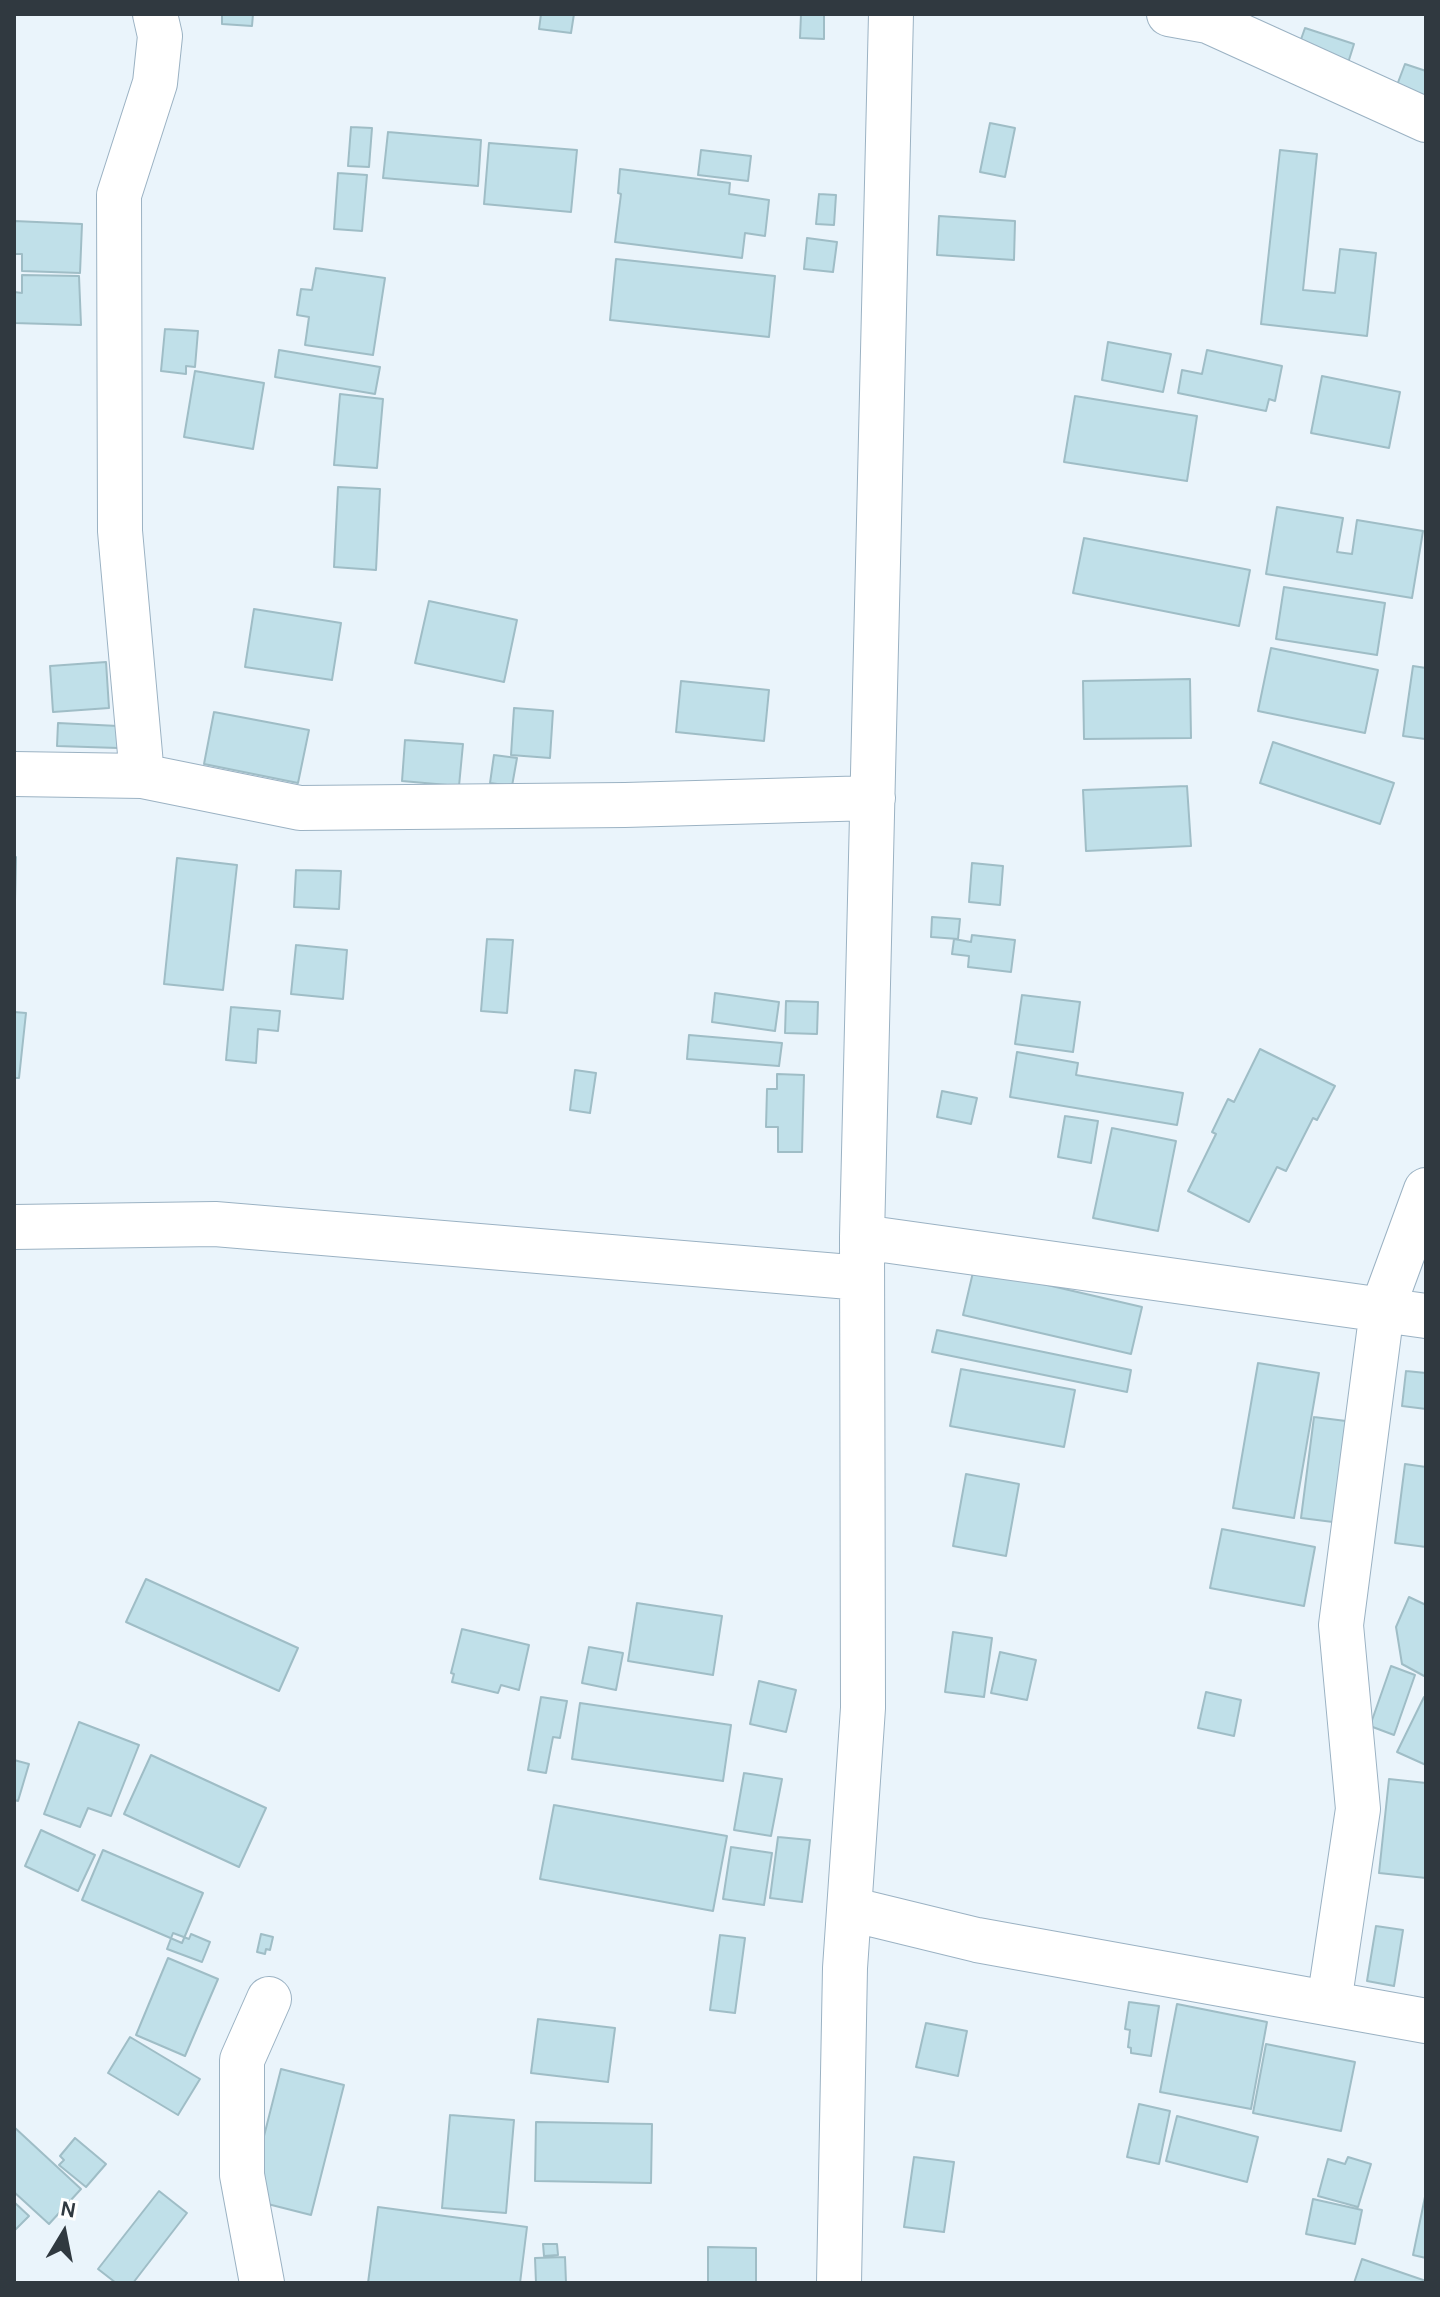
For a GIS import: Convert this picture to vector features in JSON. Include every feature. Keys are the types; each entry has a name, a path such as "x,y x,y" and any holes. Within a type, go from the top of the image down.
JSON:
{"street":[{"path":"142,776 120,531 119,195 155,83 160,36 155,14"},
{"path":"839,2283 845,1968 863,1708 862,1258 891,14"},
{"path":"1169,14 1208,21 1426,120"},
{"path":"14,774 142,776 300,808 625,805 873,798"},
{"path":"1329,2003 1358,1809 1341,1625 1382,1310 1426,1190"},
{"path":"14,1227 215,1224 862,1258 1426,1316"},
{"path":"850,1909 977,1940 1426,2021"},
{"path":"262,2283 242,2175 242,2060 269,1999"}],"building":[{"path":"222,14 253,14 252,26 222,24"},
{"path":"541,14 574,14 571,33 539,29"},
{"path":"801,14 824,14 824,39 800,38"},
{"path":"1305,28 1354,44 1348,63 1299,45"},
{"path":"1405,64 1426,71 1426,104 1394,93"},
{"path":"990,123 1015,128 1005,177 980,172"},
{"path":"351,127 372,128 369,167 348,166"},
{"path":"388,132 481,140 478,186 383,178"},
{"path":"489,143 577,150 571,212 484,204"},
{"path":"701,150 751,156 748,181 698,175"},
{"path":"1280,150 1317,154 1303,290 1335,293 1340,249 1376,253 1367,336 1261,324"},
{"path":"620,169 730,183 729,194 769,200 765,236 745,233 742,258 615,242 621,194 618,193"},
{"path":"338,173 367,175 362,231 334,229"},
{"path":"819,194 836,195 834,225 816,224"},
{"path":"939,216 1015,221 1014,260 937,255"},
{"path":"14,221 82,224 80,273 22,271 22,254 14,254"},
{"path":"807,238 837,242 833,272 804,269"},
{"path":"616,259 775,276 769,337 610,320"},
{"path":"316,268 385,278 373,355 305,345 309,317 297,315 301,289 312,290"},
{"path":"22,275 79,276 81,325 14,323 14,292 22,293"},
{"path":"165,329 198,331 195,367 186,366 186,374 161,371"},
{"path":"1108,342 1171,354 1163,392 1102,380"},
{"path":"279,350 380,367 375,394 275,377"},
{"path":"1207,350 1282,366 1275,401 1269,399 1266,411 1178,393 1182,370 1202,374"},
{"path":"195,371 264,383 253,449 184,437"},
{"path":"1322,376 1400,392 1389,448 1311,433"},
{"path":"340,394 383,399 377,468 334,465"},
{"path":"1075,396 1197,416 1187,481 1064,462"},
{"path":"338,487 380,489 376,570 334,567"},
{"path":"1277,507 1343,518 1337,552 1352,554 1357,520 1423,531 1412,598 1266,574"},
{"path":"1084,538 1250,570 1239,626 1073,593"},
{"path":"1284,587 1385,603 1377,655 1276,639"},
{"path":"429,601 517,620 504,682 415,663"},
{"path":"254,609 341,623 332,680 245,667"},
{"path":"1271,648 1378,670 1365,733 1258,711"},
{"path":"106,662 109,708 53,712 50,666"},
{"path":"1413,666 1426,668 1425,739 1403,736"},
{"path":"1190,679 1191,738 1084,739 1083,681"},
{"path":"681,681 769,690 764,741 676,732"},
{"path":"514,708 553,711 550,758 511,755"},
{"path":"214,712 309,730 298,783 204,764"},
{"path":"58,723 118,726 118,748 57,746"},
{"path":"405,740 463,744 459,786 402,781"},
{"path":"1273,742 1394,783 1380,824 1260,783"},
{"path":"494,755 517,758 512,786 490,783"},
{"path":"1187,786 1191,846 1086,851 1083,790"},
{"path":"14,857 16,857 14,943"},
{"path":"177,858 237,865 223,990 164,984"},
{"path":"972,863 1003,866 1000,905 969,902"},
{"path":"296,870 341,871 339,909 294,907"},
{"path":"932,917 960,919 958,939 931,937"},
{"path":"972,935 1015,940 1011,972 968,967 969,956 952,954 954,939 971,942"},
{"path":"487,939 513,940 507,1013 481,1011"},
{"path":"296,945 347,950 343,999 291,994"},
{"path":"715,993 779,1002 775,1031 712,1022"},
{"path":"1022,995 1080,1002 1073,1052 1015,1044"},
{"path":"786,1001 818,1002 817,1034 785,1033"},
{"path":"231,1007 280,1011 278,1031 258,1029 256,1063 226,1060"},
{"path":"14,1012 26,1013 19,1078 14,1078"},
{"path":"689,1035 782,1043 779,1066 687,1059"},
{"path":"1260,1049 1335,1086 1317,1120 1313,1118 1286,1171 1277,1167 1249,1222 1188,1191 1216,1134 1212,1132 1228,1099 1234,1102"},
{"path":"1017,1052 1078,1063 1076,1075 1183,1093 1177,1125 1010,1097"},
{"path":"575,1070 596,1073 590,1113 570,1110"},
{"path":"777,1074 804,1075 802,1152 778,1152 778,1127 766,1127 767,1089 777,1089"},
{"path":"942,1091 977,1098 971,1124 937,1117"},
{"path":"1065,1116 1098,1121 1091,1163 1058,1157"},
{"path":"1112,1128 1176,1141 1158,1231 1093,1218"},
{"path":"974,1268 1142,1307 1131,1354 963,1315"},
{"path":"937,1330 1131,1370 1127,1392 932,1352"},
{"path":"1258,1363 1319,1373 1294,1518 1233,1508"},
{"path":"961,1369 1075,1390 1064,1447 950,1426"},
{"path":"1406,1371 1426,1373 1426,1409 1402,1406"},
{"path":"1314,1417 1346,1421 1333,1522 1301,1518"},
{"path":"1405,1464 1426,1467 1426,1547 1395,1543"},
{"path":"966,1474 1019,1484 1006,1556 953,1546"},
{"path":"1222,1529 1315,1547 1304,1606 1210,1588"},
{"path":"146,1579 298,1648 279,1691 126,1622"},
{"path":"1409,1597 1426,1605 1426,1677 1402,1664 1396,1627"},
{"path":"637,1603 722,1616 713,1675 628,1661"},
{"path":"462,1629 529,1645 519,1690 501,1685 498,1693 452,1682 454,1674 451,1673"},
{"path":"953,1632 992,1638 984,1697 945,1692"},
{"path":"589,1647 623,1653 616,1690 582,1683"},
{"path":"1000,1652 1036,1660 1027,1700 991,1693"},
{"path":"1391,1666 1415,1675 1394,1735 1370,1726"},
{"path":"759,1681 796,1690 786,1732 750,1724"},
{"path":"1206,1692 1241,1700 1234,1736 1198,1728"},
{"path":"541,1697 567,1701 560,1738 553,1737 546,1773 528,1770"},
{"path":"1426,1698 1426,1765 1397,1752"},
{"path":"580,1703 731,1725 723,1781 572,1759"},
{"path":"79,1722 139,1745 111,1816 88,1808 80,1827 44,1814"},
{"path":"151,1755 266,1808 239,1867 124,1814"},
{"path":"14,1760 29,1764 18,1801 14,1800"},
{"path":"744,1773 782,1779 771,1836 734,1830"},
{"path":"1389,1779 1426,1783 1426,1878 1379,1873"},
{"path":"554,1805 727,1836 713,1911 540,1879"},
{"path":"41,1830 95,1855 78,1891 25,1866"},
{"path":"778,1837 810,1840 802,1902 770,1898"},
{"path":"731,1847 772,1853 764,1905 723,1899"},
{"path":"103,1850 203,1893 182,1943 82,1900"},
{"path":"1376,1926 1403,1930 1394,1986 1367,1981"},
{"path":"173,1933 189,1939 191,1934 210,1942 202,1962 167,1949"},
{"path":"261,1934 273,1937 270,1950 266,1949 265,1954 257,1952"},
{"path":"720,1935 745,1938 735,2013 710,2010"},
{"path":"168,1958 218,1979 185,2056 136,2035"},
{"path":"1129,2002 1159,2006 1151,2056 1131,2053 1128,2047 1130,2030 1125,2029"},
{"path":"1177,2004 1267,2022 1251,2109 1160,2092"},
{"path":"538,2019 615,2028 608,2082 531,2073"},
{"path":"926,2023 967,2031 958,2076 916,2067"},
{"path":"130,2037 200,2079 178,2115 108,2073"},
{"path":"1266,2044 1355,2062 1341,2131 1253,2113"},
{"path":"281,2069 344,2085 311,2215 248,2199"},
{"path":"1139,2104 1170,2111 1159,2164 1127,2157"},
{"path":"450,2115 514,2120 506,2213 442,2208"},
{"path":"1177,2116 1258,2137 1247,2182 1166,2161"},
{"path":"536,2122 652,2124 651,2183 535,2181"},
{"path":"14,2127 81,2189 49,2224 14,2192"},
{"path":"75,2138 106,2164 86,2187 59,2165 64,2160 60,2156"},
{"path":"914,2157 954,2162 944,2232 904,2227"},
{"path":"1348,2157 1371,2164 1358,2207 1318,2196 1328,2159 1345,2164"},
{"path":"159,2191 187,2213 133,2283 116,2283 98,2269"},
{"path":"1426,2192 1426,2258 1413,2255"},
{"path":"1313,2199 1362,2210 1355,2244 1306,2234"},
{"path":"14,2202 29,2216 14,2231"},
{"path":"378,2207 527,2227 520,2283 368,2283"},
{"path":"543,2244 557,2244 558,2255 544,2256"},
{"path":"708,2247 756,2248 756,2283 708,2283"},
{"path":"565,2257 566,2283 536,2283 535,2258"},
{"path":"1362,2259 1426,2281 1426,2283 1354,2283"}]}
